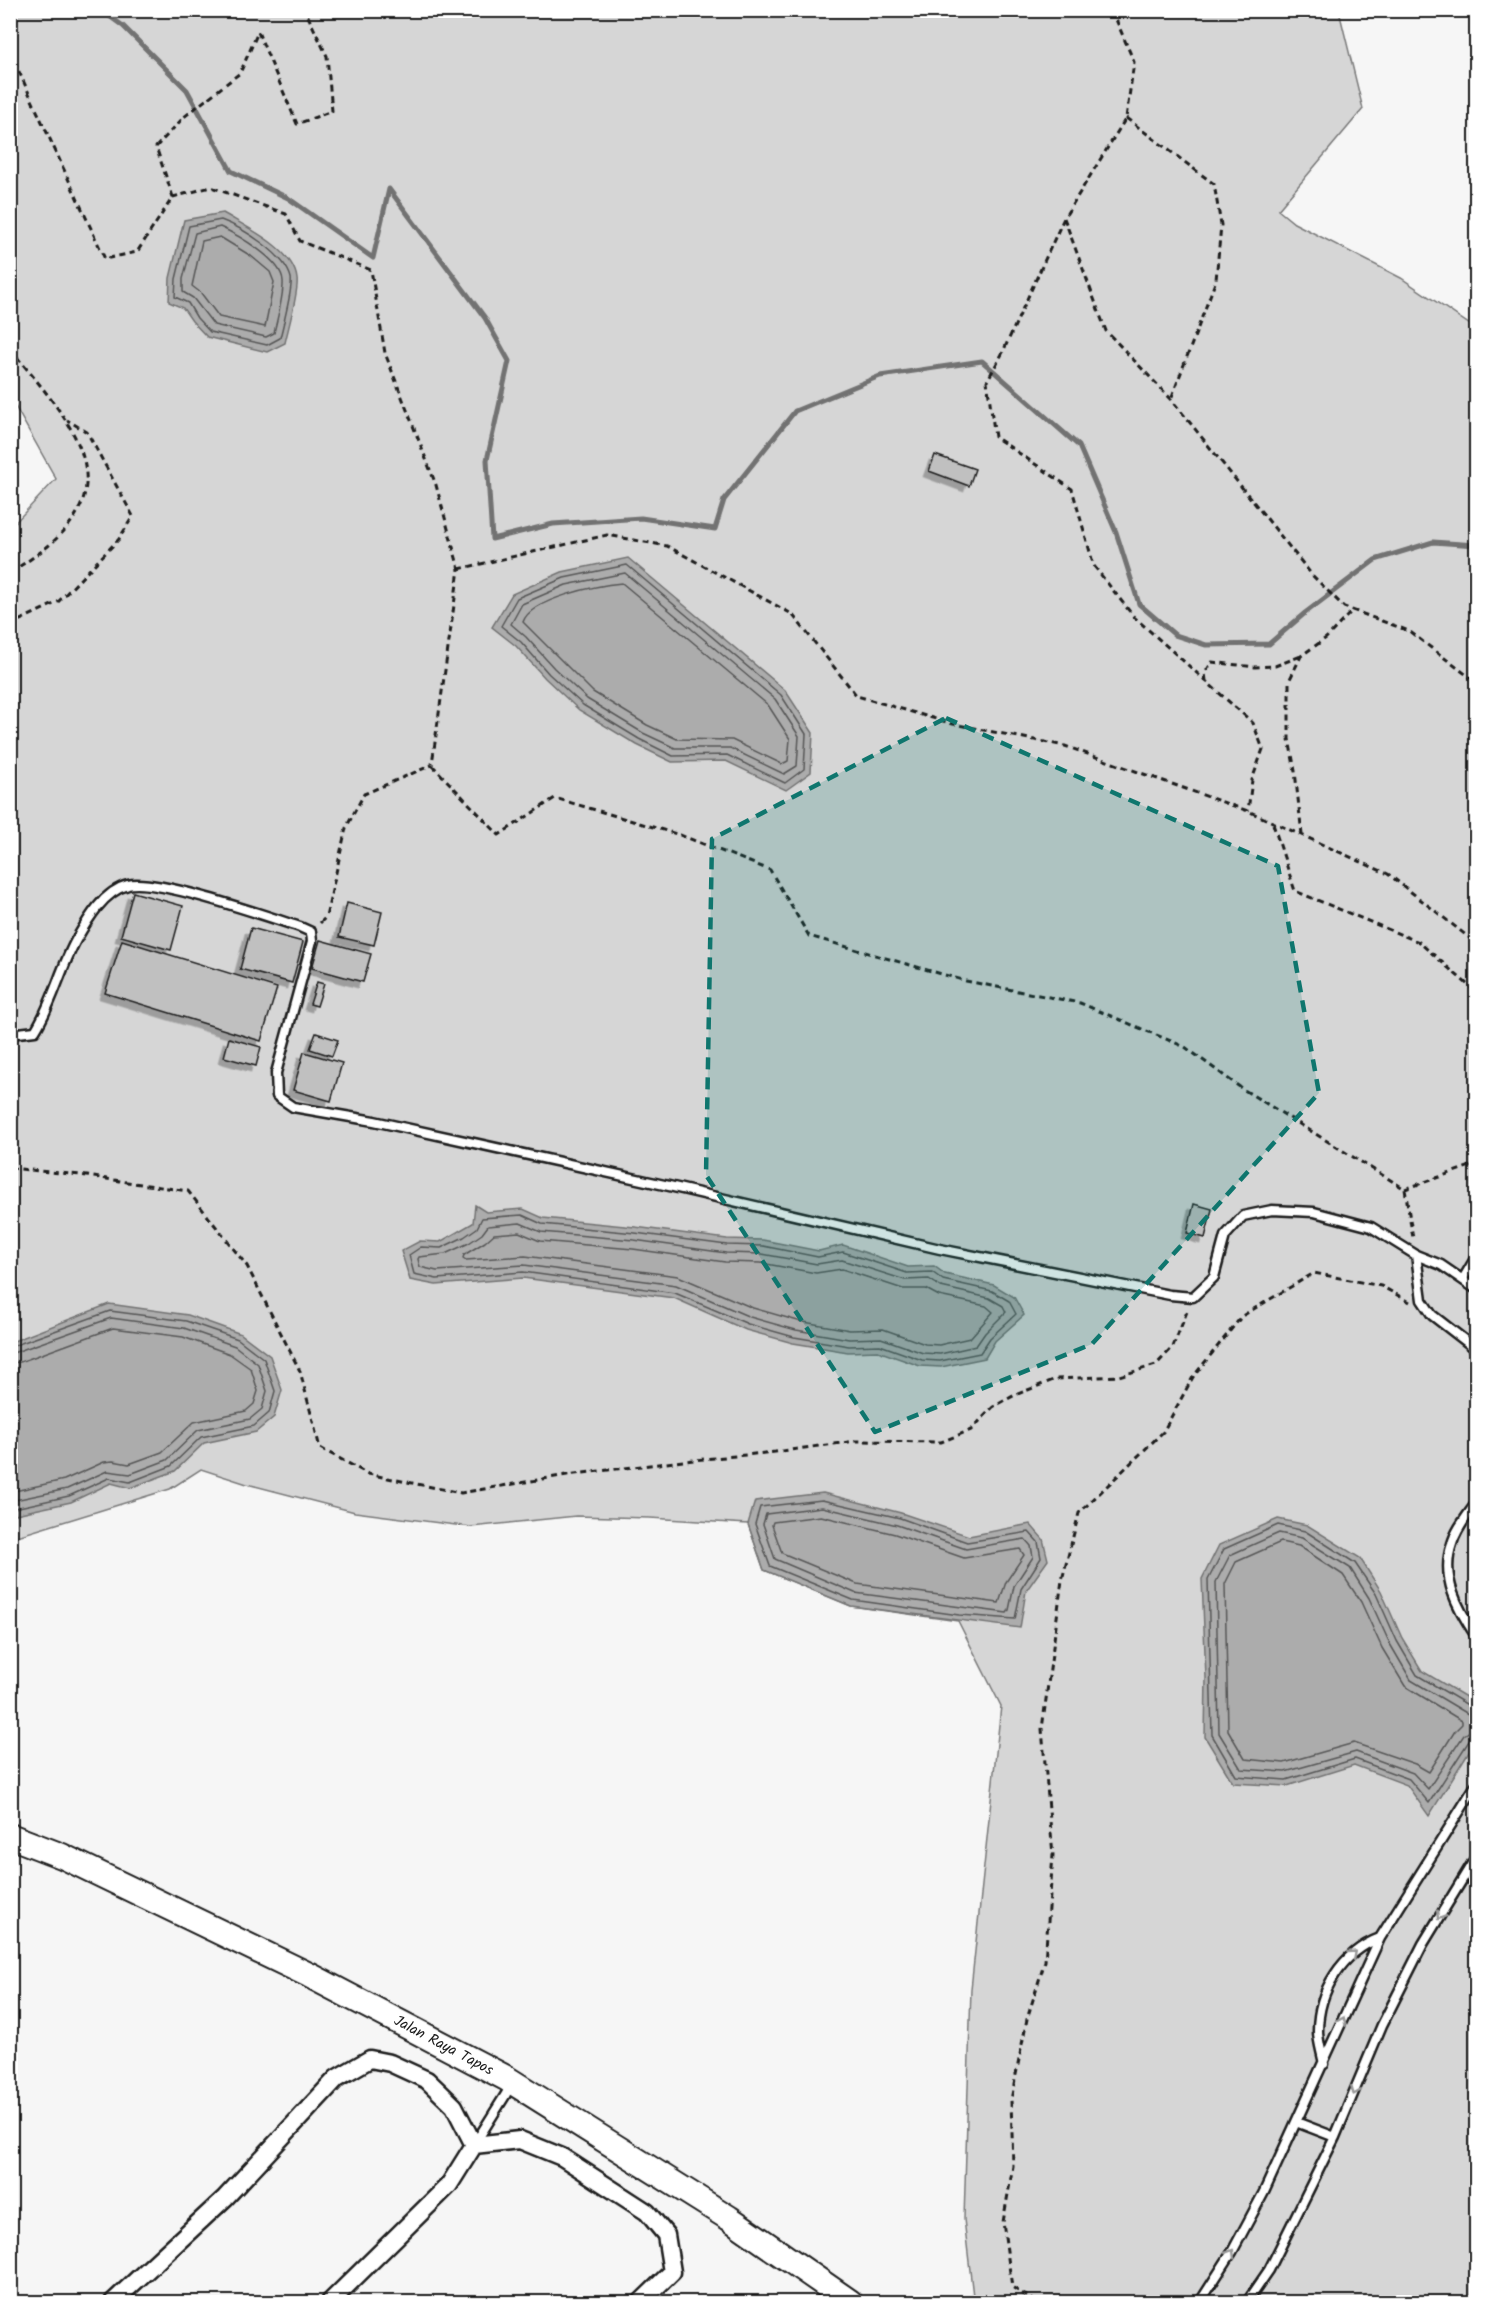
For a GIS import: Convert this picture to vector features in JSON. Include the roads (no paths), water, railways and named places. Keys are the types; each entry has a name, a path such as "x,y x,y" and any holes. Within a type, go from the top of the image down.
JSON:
{"main road":[{"name":"Jalan Raya Tapos","path":"10,1836 62,1856 309,1975 511,2081 729,2218 850,2302"}],"street":[{"path":"113,2302 225,2198 337,2078 370,2059 390,2063 427,2080 454,2106 474,2145"},
{"path":"474,2145 520,2140 562,2157 647,2212 666,2235 672,2272 641,2302"},
{"path":"330,2302 449,2185 474,2145"}],"lane":[{"path":"10,1034 34,1031 75,941 107,897 127,885 142,883 165,887 311,932 312,942 276,1073 277,1096 293,1107 374,1121 669,1186 940,1250 1170,1295 1193,1297 1214,1277 1225,1236 1243,1216 1272,1210 1314,1212 1371,1227 1416,1255 1442,1265 1476,1289"},
{"path":"1416,1255 1422,1300 1432,1315 1476,1349"},
{"path":"1462,1279 1476,1257"},
{"path":"1476,1503 1452,1542 1447,1564 1458,1610 1476,1636"},
{"path":"1200,2302 1238,2242 1264,2192 1380,1938 1476,1785"},
{"path":"1247,2302 1269,2270 1335,2138 1392,2005 1423,1944 1476,1857"},
{"path":"1324,2064 1318,2031 1323,1996 1339,1966 1366,1943 1380,1938"},
{"path":"474,2145 506,2094 511,2081"},
{"path":"1296,2122 1335,2138"}],"water":[{"path":"223,213 268,240 294,268 297,279 296,292 285,343 267,352 207,337 183,308 169,302 170,278 184,220"},
{"path":"628,558 785,690 813,733 811,772 786,790 726,761 672,762 637,745 579,710 516,646 492,627 512,594 562,572"},
{"path":"475,1205 486,1212 523,1209 543,1218 727,1239 763,1240 819,1251 843,1245 908,1267 934,1266 945,1274 994,1285 1014,1297 1024,1315 995,1341 985,1358 941,1367 920,1366 878,1351 848,1352 793,1343 746,1330 674,1298 523,1278 436,1285 410,1280 401,1251 420,1241 440,1242 473,1223"},
{"path":"109,1304 188,1315 241,1334 270,1356 282,1390 274,1417 256,1432 204,1443 175,1471 130,1488 111,1483 71,1502 11,1515 11,1342"},
{"path":"823,1493 901,1513 969,1536 1030,1524 1043,1539 1048,1560 1026,1591 1020,1628 851,1606 764,1570 748,1524 755,1501"},
{"path":"1278,1519 1307,1525 1360,1558 1381,1591 1402,1638 1422,1671 1476,1703 1476,1740 1429,1816 1407,1785 1354,1765 1287,1786 1233,1783 1205,1737 1206,1678 1202,1579 1219,1545"}],"waterway":[{"path":"101,10 123,26 187,90 231,171 288,198 373,258 389,189 485,318 509,361 487,460 492,539 553,524 641,518 715,529 724,500 795,411 880,376 982,361 1079,446 1116,532 1139,604 1175,635 1206,645 1269,644 1305,613 1375,560 1433,542 1476,545"}]}
